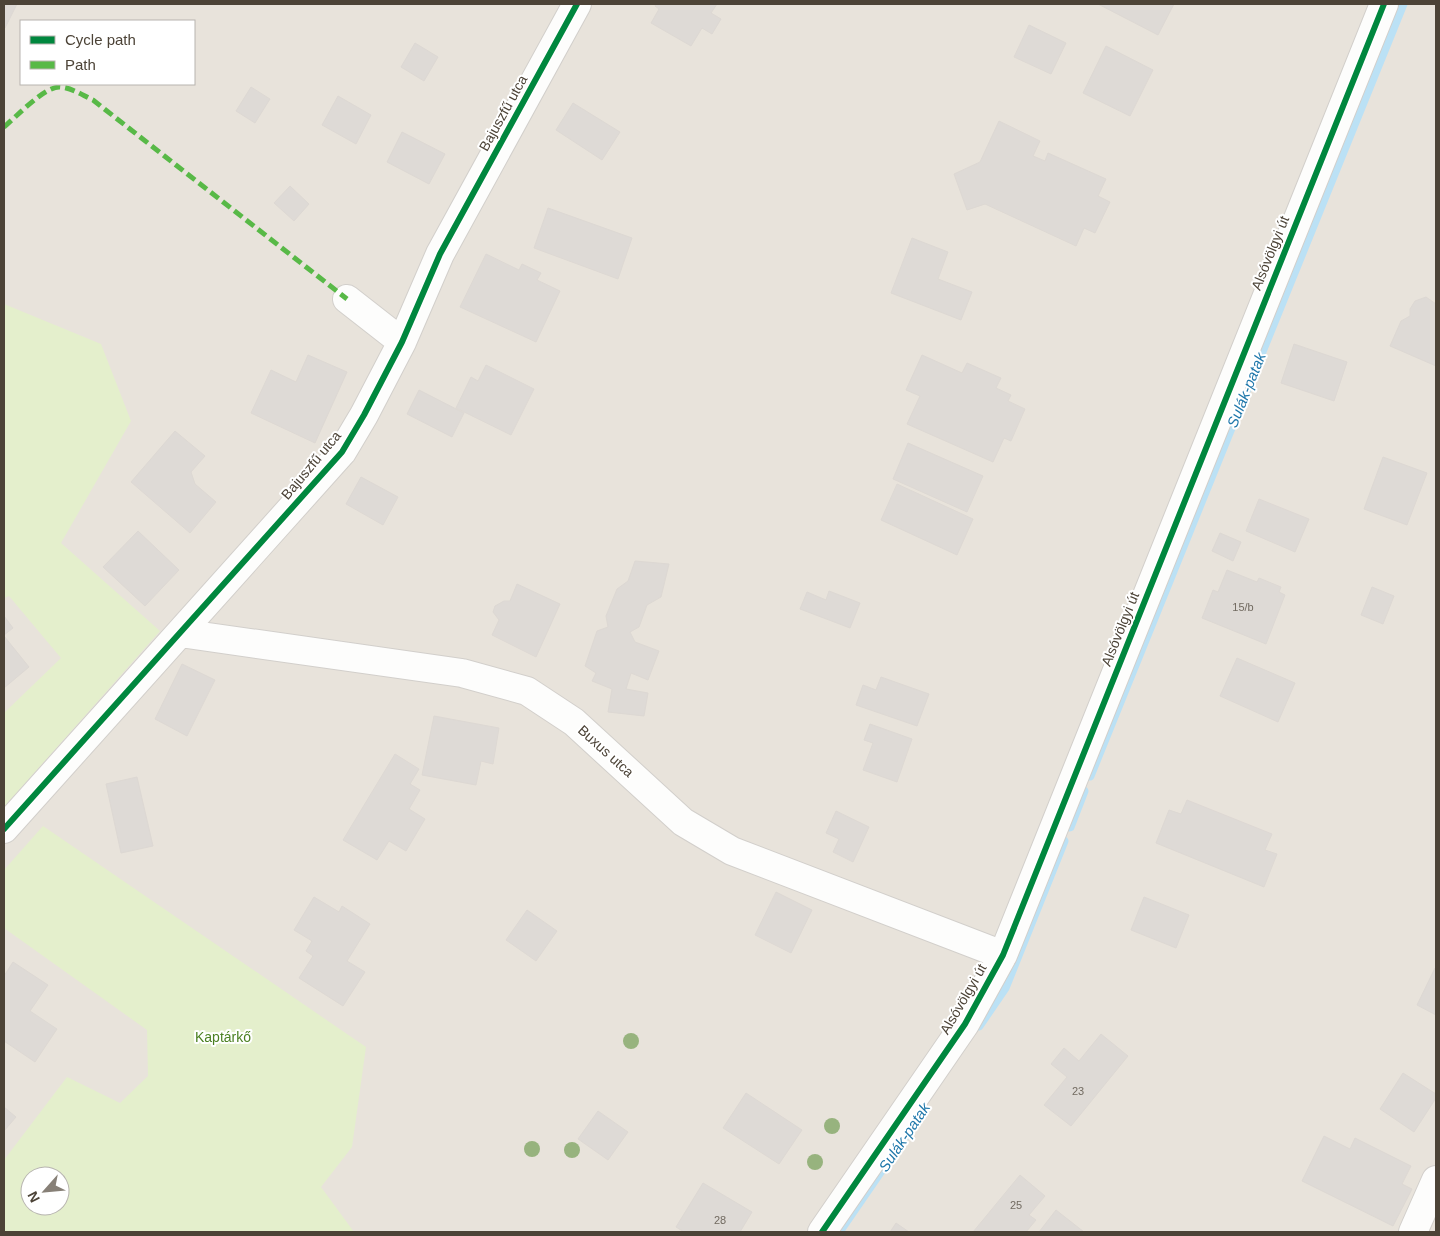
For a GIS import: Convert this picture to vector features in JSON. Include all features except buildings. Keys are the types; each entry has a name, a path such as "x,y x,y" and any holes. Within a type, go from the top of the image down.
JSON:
{"street":[{"name":"Bajuszfű utca","path":"4,829 342,452 364,416 402,342 440,254 577,4"},
{"name":"Alsóvölgyi út","path":"822,1232 965,1024 1003,955 1384,4"},
{"path":"347,299 402,342"},
{"name":"Buxus utca","path":"180,632 462,673 527,691 574,722 683,822 732,851 1003,955"},
{"path":"1413,1232 1436,1180"}],"shaded area":[{"path":"4,4 1436,4 1436,1232 4,1232"}],"green space":[{"path":"4,304 101,344 131,421 61,543 160,631 4,807 4,713 61,658 9,596 4,598"},
{"name":"Kaptárkő","path":"43,826 366,1047 352,1147 321,1187 354,1232 4,1232 4,1160 67,1077 120,1103 148,1076 147,1030 4,928 4,870"}],"waterway":[{"name":"Sulák-patak","path":"1090,776 1403,4"},
{"name":"Sulák-patak","path":"1070,827 1084,791"},
{"name":"Sulák-patak","path":"979,1026 1005,988 1064,841"},
{"name":"Sulák-patak","path":"839,1232 914,1123"}],"marked path":[{"path":"4,127 39,97 54,88 69,89 93,100 347,299"}],"cycle path":[{"path":"4,829 342,452 364,415 402,342 440,254 577,4"},
{"path":"822,1232 965,1024 1003,955 1384,4"}]}
